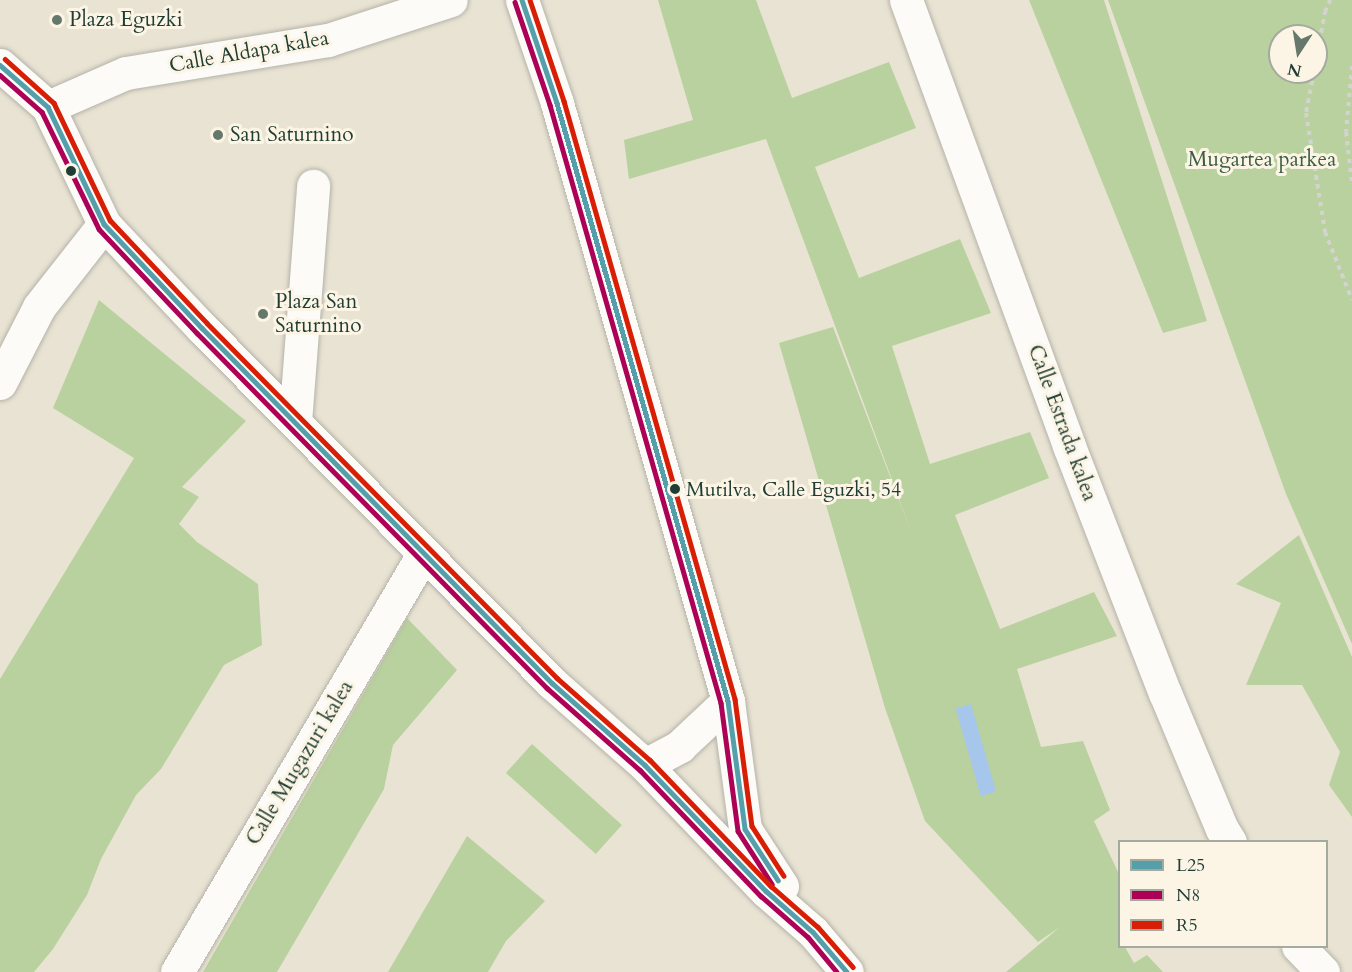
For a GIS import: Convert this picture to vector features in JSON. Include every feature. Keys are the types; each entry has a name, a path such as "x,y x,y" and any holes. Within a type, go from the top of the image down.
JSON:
{"street":[{"name":"Calle Aldapa kalea","path":"48,107 126,73 328,40 451,0"},
{"path":"522,0 557,103 728,701 744,829 813,932 847,972"},
{"name":"Calle Estrada kalea","path":"906,0 1069,446 1165,693 1222,829 1229,840"},
{"path":"0,65 48,107 104,224 552,683 645,765 766,891 813,932"},
{"path":"295,422 313,186"},
{"path":"0,383 9,343 104,224"},
{"name":"Calle Mugazuri kalea","path":"177,972 424,553"},
{"path":"645,765 680,746 728,701"},
{"path":"1300,948 1323,972"}],"path":[{"path":"1323,24 1330,0"},
{"path":"1352,66 1346,132 1352,182"},
{"path":"1312,84 1306,112 1325,232 1352,300"}],"green space":[{"path":"658,0 756,0 792,98 889,62 916,128 815,167 859,278 960,239 991,313 892,346 930,464 1030,432 1049,478 955,515 1000,629 1094,592 1117,636 1017,669 1041,747 1083,741 1110,810 1094,821 1118,872 1118,948 1126,948 1134,963 1147,955 1163,972 1006,972 1060,927 1038,942 925,821 885,708 779,343 833,327 912,534 766,139 629,179 624,140 693,120"},
{"path":"1029,0 1104,0 1207,321 1163,333"},
{"name":"Mugartea parkea","path":"1108,0 1352,0 1352,644 1286,494"},
{"path":"99,300 246,421 182,487 199,497 179,524 197,542 258,584 262,645 224,665 161,769 136,795 101,859 87,895 53,949 34,972 0,972 0,679 134,458 53,408"},
{"path":"1299,535 1352,657 1352,817 1329,785 1340,752 1302,685 1246,685 1281,603 1236,584"},
{"path":"407,618 457,670 393,745 384,789 277,972 203,972"},
{"path":"532,744 622,825 596,854 506,773"},
{"path":"467,836 545,901 506,941 488,972 388,972"}],"water":[{"path":"971,704 996,791 981,796 956,708"}],"transit line":[{"name":"L25","path":"522,0 557,103 728,701 745,829 778,880"},
{"name":"R5","path":"530,0 564,101 735,699 752,826 784,876"},
{"name":"N8","path":"515,2 550,105 721,703 738,831 772,884"},
{"name":"R5","path":"5,59 54,103 110,220 207,323 557,678 650,760 771,886 818,927 853,967"},
{"name":"L25","path":"0,65 48,107 104,224 202,328 552,683 645,765 766,891 813,932 847,972"},
{"name":"N8","path":"0,75 42,112 99,229 197,333 547,688 640,770 761,896 808,937 837,972"}],"place":[{"name":"Plaza Eguzki","path":"57,20"},
{"name":"San Saturnino","path":"218,135"},
{"name":"Plaza San Saturnino","path":"263,314"},
{"name":"Mutilva, Calle Eguzki, 54","path":"675,489"}]}
